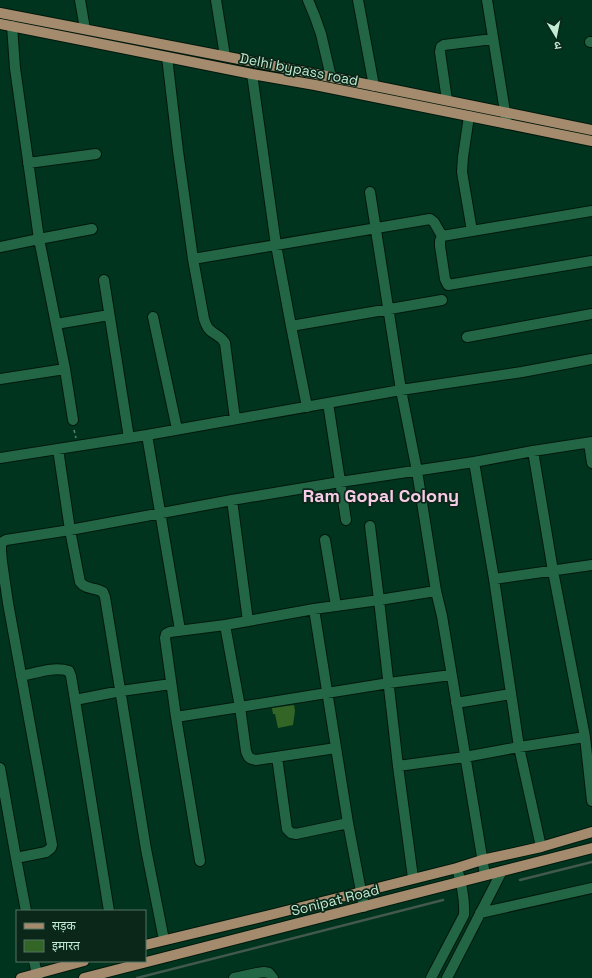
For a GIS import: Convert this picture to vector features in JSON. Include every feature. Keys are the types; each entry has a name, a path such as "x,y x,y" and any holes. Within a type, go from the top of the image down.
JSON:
{"main road":[{"name":"Delhi bypass road","path":"0,13 225,56 592,130"},
{"name":"Delhi bypass road","path":"0,24 592,141"},
{"name":"Sonipat Road","path":"146,945 457,868 482,860 541,847 592,832"},
{"name":"Sonipat Road","path":"84,978 592,848"},
{"path":"21,978 37,976 81,962"}],"street":[{"path":"80,0 85,29"},
{"path":"216,0 225,56"},
{"path":"308,0 316,17 331,77"},
{"path":"358,0 374,86"},
{"path":"487,0 507,124"},
{"path":"12,26 15,68 39,239 73,420"},
{"path":"447,100 440,47 444,45 493,39"},
{"path":"167,56 192,259 204,319 208,328 218,335 224,343 235,419"},
{"path":"252,74 276,245 307,406"},
{"path":"469,116 462,172 472,231"},
{"path":"28,163 96,154"},
{"path":"370,192 401,390 417,471 485,875"},
{"path":"442,236 592,210"},
{"path":"192,259 430,219 434,222 442,236 440,241 445,279 448,285 592,261"},
{"path":"0,247 92,229"},
{"path":"104,280 129,438"},
{"path":"291,326 442,300"},
{"path":"467,337 592,314"},
{"path":"56,324 109,315"},
{"path":"153,316 176,430"},
{"path":"0,458 147,435 328,402 522,372 592,359"},
{"path":"0,379 64,369"},
{"path":"328,402 346,520"},
{"path":"147,435 180,630"},
{"path":"16,858 46,852 52,845 1,562 2,543 6,540 340,482 590,443 592,463"},
{"path":"58,449 70,530 80,582 83,586 98,589 103,592 105,597 146,849 164,940"},
{"path":"533,451 553,572 585,737 592,801"},
{"path":"474,462 494,579 519,747 541,847"},
{"path":"232,500 248,621"},
{"path":"370,526 398,766 413,878"},
{"path":"325,540 336,606"},
{"path":"494,579 553,572 592,565"},
{"path":"200,861 171,684 165,638 166,634 180,630 226,625 314,609 436,591"},
{"path":"314,609 348,823 364,907"},
{"path":"226,625 248,756 251,759 256,760 336,748"},
{"path":"21,676 56,669 64,669 69,671 71,676 109,910"},
{"path":"176,717 389,683 451,675"},
{"path":"75,700 171,684"},
{"path":"456,704 511,694"},
{"path":"398,766 465,757 585,737"},
{"path":"277,757 287,829 291,833 296,834 348,823"},
{"path":"0,771 4,807 26,910"},
{"path":"431,978 464,915 464,900 457,868"},
{"path":"447,978 502,871"},
{"path":"480,913 592,888"},
{"path":"34,962 37,976"},
{"path":"234,978 264,972 269,973 273,978"}],"path":[{"path":"73,420 77,446"}],"building":[{"path":"294,705 295,711 293,725 278,728 272,708"}],"waterway":[{"path":"520,880 592,862"},
{"path":"137,978 443,900"}],"district":[{"name":"Ram Gopal Colony","path":"381,495"}]}
